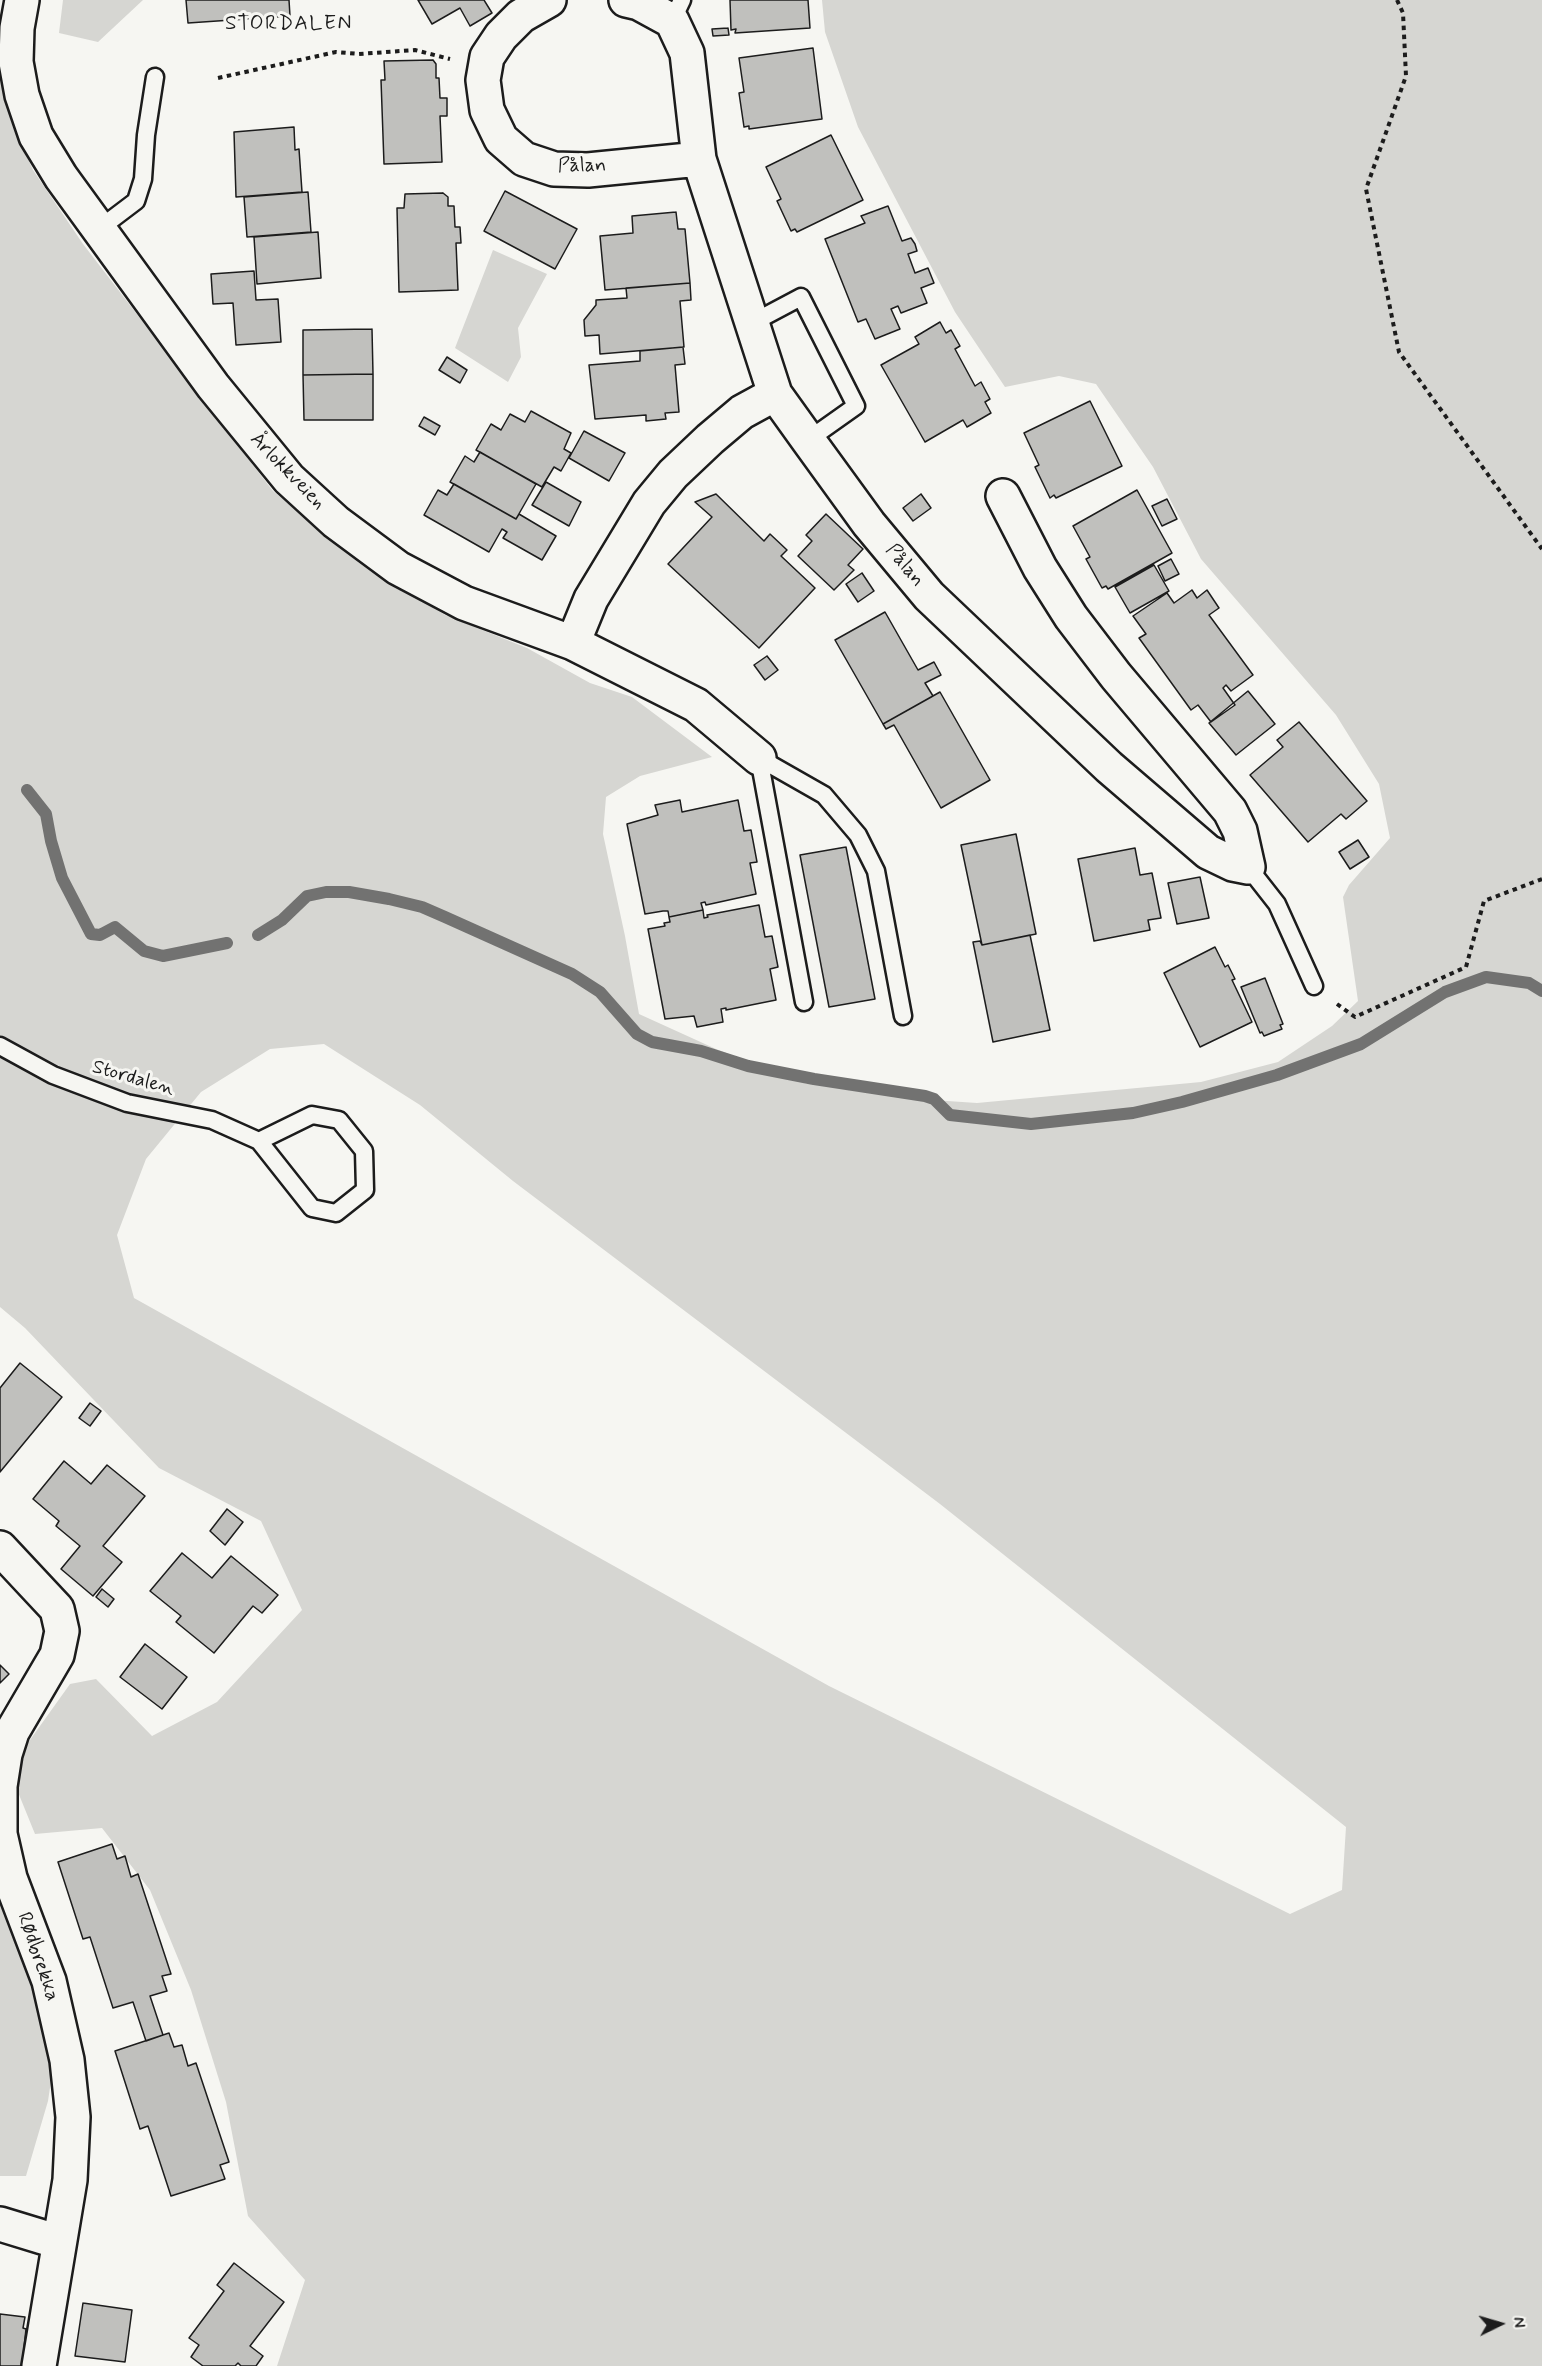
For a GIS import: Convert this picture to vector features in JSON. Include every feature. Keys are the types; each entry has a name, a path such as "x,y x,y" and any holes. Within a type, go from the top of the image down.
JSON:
{"street":[{"name":"Årlokkveien","path":"22,0 17,28 16,62 22,95 36,136 61,177 99,229 252,436 289,479 336,522 398,568 464,603 573,643 696,705 759,758"},
{"name":"Pålan","path":"549,0 521,16 501,36 487,57 483,80 487,110 501,139 524,159 554,169 588,170 699,159"},
{"name":"Pålan","path":"626,0 677,10 687,53 699,159 775,394 808,440 869,524 929,596 1109,767 1208,852 1233,864 1248,867"},
{"path":"573,643 591,599 650,503 673,474 742,412 775,394"},
{"path":"1003,496 1040,568 1071,617 1124,685 1230,811 1240,831 1248,867"},
{"name":"Rødbrekka","path":"0,1548 57,1609 62,1631 57,1655 12,1732 5,1754 0,1786 0,1834 10,1878 49,1982 67,2060 73,2128 70,2180 39,2366"},
{"path":"0,2224 58,2242"}],"lane":[{"path":"99,229 136,201 143,179 146,135 155,77"},
{"path":"752,323 801,297 856,406 808,440"},
{"path":"759,758 804,1002"},
{"path":"759,758 824,795 858,835 876,871 903,1016"},
{"path":"1248,867 1277,904 1314,986"},
{"name":"Stordalen","path":"0,1046 53,1075 127,1103 212,1120 259,1141 312,1208 336,1213 364,1190 364,1151 339,1120 312,1115 259,1141"}],"path":[{"path":"1397,0 1403,13 1406,76 1366,189 1399,352 1542,549"},
{"path":"218,78 336,52 359,54 415,50 485,70"},
{"path":"1314,986 1355,1017 1466,967 1484,901 1542,879"}],"shaded area":[{"path":"63,0 143,0 98,42 59,33"},
{"path":"822,0 1542,0 1542,2366 277,2366 305,2280 248,2216 226,2102 191,1990 150,1890 102,1828 35,1834 11,1775 25,1747 70,1684 96,1679 152,1736 217,1702 302,1610 261,1521 159,1468 25,1328 0,1307 0,59 11,121 33,170 83,244 273,491 359,562 445,615 527,648 590,683 632,697 712,757 640,776 606,797 603,834 639,1014 716,1049 804,1083 903,1098 977,1103 1201,1082 1278,1062 1332,1026 1358,1001 1343,897 1349,885 1390,838 1379,784 1336,715 1201,559 1153,467 1096,384 1059,376 1005,387 955,312 858,127 825,32","holes":["324,1044 420,1105 513,1181 940,1504 1346,1827 1342,1890 1290,1914 829,1686 134,1298 117,1235 146,1159 201,1092 270,1049"]},
{"path":"493,250 547,274 518,328 521,357 508,382 455,348"},
{"path":"0,1883 59,2027 48,2101 26,2176 0,2176"}],"building":[{"path":"186,0 289,0 290,16 188,23"},
{"path":"418,0 484,0 492,13 470,26 460,8 432,24"},
{"path":"730,0 808,0 810,28 735,33 736,29 731,30"},
{"path":"728,28 729,35 713,36 712,29"},
{"path":"813,48 822,119 749,129 749,126 744,127 739,93 744,92 739,58"},
{"path":"433,60 436,64 436,78 439,78 440,98 447,98 447,116 440,116 442,162 384,164 381,80 385,80 384,61"},
{"path":"294,127 295,150 299,149 302,192 236,197 234,132"},
{"path":"831,135 863,200 797,232 795,229 791,231 777,201 781,199 766,167"},
{"path":"505,191 577,229 555,269 484,231"},
{"path":"308,192 311,232 247,237 244,197"},
{"path":"443,193 448,197 448,206 454,206 455,227 460,227 461,243 456,243 458,290 399,292 397,208 404,208 405,194"},
{"path":"888,206 902,241 911,238 915,244 917,251 908,254 915,273 928,268 934,283 921,288 927,303 901,313 898,306 891,309 900,329 875,339 866,319 858,322 825,239 865,223 861,216"},
{"path":"676,212 678,229 685,229 690,283 605,290 600,236 633,233 632,216"},
{"path":"318,232 321,278 257,284 254,237"},
{"path":"254,271 256,300 278,299 281,342 236,345 233,303 213,304 211,274"},
{"path":"690,283 691,300 680,301 684,347 600,354 599,335 585,336 584,320 596,305 596,300 627,298 626,288"},
{"path":"940,322 946,333 951,330 960,346 955,349 975,386 981,382 990,399 985,402 991,413 967,427 963,420 925,442 881,365 919,344 915,337"},
{"path":"372,329 373,374 303,375 303,330"},
{"path":"683,347 685,364 675,365 679,412 665,413 666,419 646,421 646,415 595,419 589,365 640,361 640,351"},
{"path":"447,357 467,370 460,383 439,370"},
{"path":"373,374 373,420 304,420 303,375"},
{"path":"1090,401 1122,466 1056,498 1054,495 1050,498 1035,467 1039,465 1024,433"},
{"path":"531,411 571,433 564,449 571,453 561,471 554,467 542,487 476,450 491,424 501,430 510,414 525,422"},
{"path":"424,417 440,426 435,435 419,426"},
{"path":"584,431 625,453 609,481 569,458"},
{"path":"480,452 536,484 516,519 450,482 465,456 474,462"},
{"path":"546,482 581,502 569,526 532,505"},
{"path":"454,484 516,519 519,514 556,536 542,560 503,538 507,532 502,529 489,552 424,515 438,490 447,495"},
{"path":"1137,490 1172,553 1108,589 1106,586 1102,588 1086,559 1090,557 1073,526"},
{"path":"716,494 764,541 770,534 787,550 781,556 815,588 759,648 668,564 712,517 695,502"},
{"path":"921,494 931,508 913,521 903,508"},
{"path":"1167,499 1177,519 1162,526 1152,506"},
{"path":"826,514 863,549 848,565 854,570 834,590 798,556 812,541 806,535"},
{"path":"1171,559 1179,574 1165,581 1158,566"},
{"path":"1154,565 1169,591 1130,613 1115,587"},
{"path":"862,573 874,591 858,602 846,584"},
{"path":"1192,590 1197,598 1207,590 1219,608 1209,615 1253,675 1231,691 1226,685 1223,688 1235,705 1211,722 1198,705 1191,710 1139,638 1146,634 1133,616 1167,593 1174,603"},
{"path":"885,612 918,670 934,662 941,675 925,683 933,696 883,724 835,640"},
{"path":"767,656 778,670 765,680 754,665"},
{"path":"1248,691 1275,724 1236,755 1209,723"},
{"path":"940,692 990,780 941,808 894,725 886,729 883,724"},
{"path":"1299,722 1367,801 1346,819 1341,814 1308,842 1250,775 1283,747 1277,740"},
{"path":"680,800 682,812 738,800 744,831 751,830 757,862 750,863 756,894 706,905 705,902 701,903 703,910 669,917 668,911 645,914 627,824 658,815 655,805"},
{"path":"1016,834 1036,934 982,945 961,845"},
{"path":"1358,840 1369,857 1350,869 1339,852"},
{"path":"846,847 875,999 829,1007 800,855"},
{"path":"1135,848 1140,875 1152,873 1161,918 1148,920 1150,930 1094,941 1078,859"},
{"path":"1200,877 1209,918 1177,924 1168,883"},
{"path":"759,905 765,937 772,936 778,967 770,969 776,1000 721,1009 723,1022 697,1027 694,1016 665,1019 648,929 665,926 664,923 670,922 669,917 703,910 704,918 708,917 707,915"},
{"path":"1030,935 1050,1030 993,1042 973,942 980,941 982,945"},
{"path":"1215,947 1225,967 1228,965 1235,979 1232,980 1252,1022 1200,1047 1164,973"},
{"path":"1265,978 1283,1024 1280,1025 1282,1029 1264,1036 1262,1032 1260,1033 1241,987"},
{"path":"20,1363 62,1397 0,1472 0,1388"},
{"path":"90,1403 101,1411 90,1426 79,1418"},
{"path":"64,1461 91,1484 107,1465 145,1496 103,1546 122,1562 93,1596 61,1569 80,1546 56,1526 59,1521 33,1499"},
{"path":"227,1509 243,1522 225,1545 210,1531"},
{"path":"182,1553 212,1578 231,1556 278,1595 262,1613 253,1606 214,1653 176,1622 181,1616 150,1591"},
{"path":"102,1589 114,1599 108,1607 96,1597"},
{"path":"145,1644 187,1677 162,1709 120,1677"},
{"path":"0,1665 9,1674 0,1683"},
{"path":"112,1844 117,1859 125,1856 131,1877 138,1874 171,1974 162,1976 167,1991 150,1996 163,2035 146,2041 133,2002 113,2008 90,1937 83,1939 58,1862"},
{"path":"169,2033 174,2047 182,2045 188,2066 196,2063 229,2162 220,2165 225,2179 171,2196 148,2126 140,2129 115,2051"},
{"path":"234,2263 284,2302 250,2346 263,2356 256,2366 241,2366 238,2363 235,2366 203,2366 191,2357 199,2345 189,2338 224,2291 217,2285"},
{"path":"83,2303 132,2310 125,2362 75,2356"},
{"path":"0,2314 25,2317 22,2366 0,2366"}],"waterway":[{"path":"27,790 46,814 62,878 91,934 100,935 115,927 144,951 163,956 227,943"},
{"path":"258,935 282,920 307,896 326,892 349,892 422,907 572,974 600,992 637,1034 652,1042 701,1051 748,1066 925,1096 934,1099 950,1115 1031,1124 1133,1113 1182,1102 1277,1075 1361,1044 1445,992 1486,977 1529,983 1542,991"}],"district":[{"name":"STORDALEN","path":"289,25"}]}
